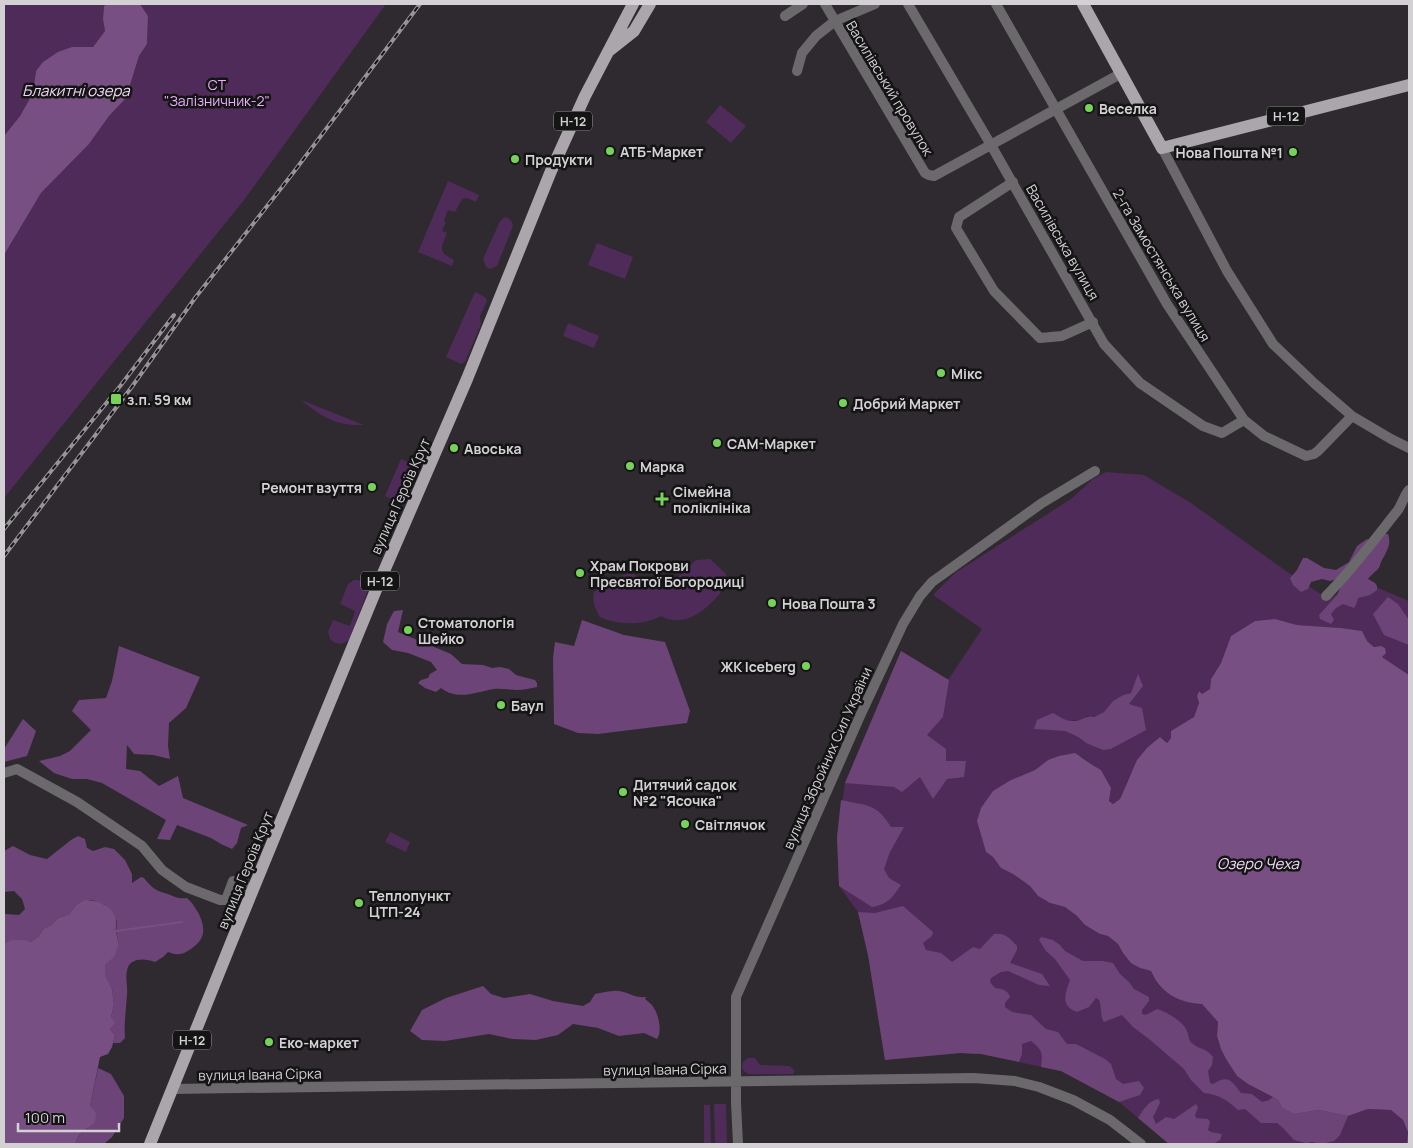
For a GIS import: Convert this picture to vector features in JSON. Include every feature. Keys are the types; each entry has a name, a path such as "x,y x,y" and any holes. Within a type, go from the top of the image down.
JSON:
{"main road":[{"name":"вулиця Героїв Крут","path":"150,1144 253,889 392,552 467,379 551,171 606,53 633,4"},
{"path":"606,53 634,31 650,4"},
{"path":"1083,4 1162,148"},
{"name":"Н-12","path":"1162,148 1409,84"}],"street":[{"path":"785,16 803,4"},
{"name":"Василівський провулок","path":"825,4 925,173 929,175 934,176 1122,73"},
{"path":"797,71 802,53 816,36 835,21 875,4"},
{"name":"Василівська вулиця","path":"908,4 992,145 1104,344 1140,383 1203,426 1222,434 1244,420"},
{"name":"2-га Замостянська вулиця","path":"996,4 1167,304 1244,420 1264,436 1306,456 1318,451 1352,416"},
{"path":"1162,148 1227,270 1273,344 1352,416 1409,448"},
{"path":"1013,182 959,217 956,228 994,291 1040,338 1062,336 1093,322"},
{"name":"вулиця Збройних Сил України","path":"738,1144 736,997 860,716 911,611 920,596 932,582 1042,503 1096,471"},
{"path":"1326,596 1338,584 1402,504 1408,491"},
{"path":"4,773 17,769 76,802 142,846 162,870 186,887 220,900 226,900 233,882 253,889"},
{"name":"вулиця Івана Сірка","path":"172,1089 974,1078 1015,1081 1039,1087 1073,1100 1110,1120 1141,1144"}],"green space":[{"path":"4,4 107,4 104,6 103,19 105,31 93,47 83,48 36,71 33,93 20,116 4,136"},
{"name":"СТ \"Залізничник-2\"","path":"140,4 386,4 244,200 4,498 4,255 41,193 89,144 109,116 126,98 139,56 147,44 148,16"},
{"path":"720,105 746,126 731,143 706,122"},
{"path":"448,181 479,195 476,202 467,198 462,199 455,212 448,210 442,231 447,233 442,249 445,254 454,260 452,266 418,252"},
{"path":"505,217 511,220 513,226 497,266 490,269 486,267 483,259 500,221"},
{"path":"597,243 633,257 625,279 588,265"},
{"path":"476,292 486,298 487,301 480,316 481,324 465,362 461,364 446,357"},
{"path":"568,323 599,336 594,348 563,336"},
{"path":"301,400 364,425 337,422 323,416"},
{"path":"401,459 413,464 416,469 403,499 397,501 385,496"},
{"path":"1106,472 1144,475 1191,503 1328,599 1362,581 1409,601 1409,675 1382,657 1381,646 1375,647 1367,641 1362,631 1297,625 1275,619 1255,621 1231,636 1221,663 1211,679 1210,689 1202,694 1199,691 1197,696 1199,703 1194,717 1172,731 1171,738 1167,743 1160,737 1130,775 1120,799 1113,804 1109,801 1111,788 1101,770 1082,757 1048,760 1035,770 1011,780 982,837 986,852 993,857 1001,868 1030,886 1038,896 1050,903 1065,907 1085,925 1100,934 1108,936 1140,968 1151,971 1165,991 1185,1002 1202,1004 1218,1022 1217,1036 1226,1059 1237,1076 1248,1084 1273,1097 1348,1116 1368,1109 1391,1110 1403,1120 1408,1132 1407,1144 1169,1144 1119,1102 1061,1071 981,1054 960,1053 885,1060 868,955 858,912 839,886 837,837 845,783 901,651 948,680 982,629 933,595 955,573 1071,499 1093,479","holes":["1138,675 1129,704 1128,739 1112,749 1086,743 1065,731 1066,721 1080,720 1088,716 1094,717 1104,712 1113,701 1131,693"]},
{"path":"710,559 726,574 727,585 703,610 689,618 672,620 661,616 646,622 622,623 600,617 595,608 594,592 620,576 633,574 654,584 668,583 679,576 696,560"},
{"path":"354,580 363,582 368,590 349,640 342,644 335,643 330,639 328,632 333,620 350,626 355,611 340,604 348,584"},
{"path":"390,832 410,842 406,852 385,842"},
{"path":"748,1058 755,1058 760,1065 790,1066 795,1071 793,1074 748,1074 742,1066"},
{"path":"714,1104 726,1104 727,1144 715,1144"},
{"path":"704,1105 710,1105 711,1144 704,1144"}],"shaded area":[{"path":"1384,534 1388,534 1388,548 1379,568 1368,579 1375,583 1377,590 1370,595 1358,598 1354,608 1343,604 1336,608 1331,614 1334,620 1331,624 1320,619 1319,615 1337,595 1342,584 1337,579 1330,581 1322,579 1311,582 1308,589 1301,592 1293,585 1290,578 1297,570 1303,558 1307,558 1324,568 1336,570 1349,562 1357,546 1367,539 1371,541"},
{"path":"1388,597 1398,604 1409,620 1409,645 1384,635 1373,614"},
{"path":"403,610 398,632 451,654 462,664 509,669 516,675 535,680 537,687 520,690 494,689 460,695 447,692 441,688 436,692 425,688 418,683 428,678 430,674 437,670 431,662 408,653 392,650 383,642 387,624 394,611"},
{"path":"582,620 624,635 665,642 690,711 687,723 598,734 578,733 554,724 553,658 555,642 574,646"},
{"path":"119,646 200,677 186,708 169,723 168,746 170,759 153,755 134,754 127,745 126,769 140,771 159,786 178,776 183,798 248,825 241,828 237,843 232,849 211,838 177,825 170,840 157,839 166,820 102,783 87,779 72,779 54,773 39,761 60,756 70,751 91,730 72,711 79,700 106,698 112,681"},
{"path":"901,651 949,680 943,717 927,735 946,749 946,761 966,761 964,777 947,779 933,799 920,777 902,792 894,787 845,783"},
{"path":"1138,674 1143,686 1129,704 1142,708 1146,730 1111,749 1103,750 1065,731 1034,729 1037,720 1053,713 1064,719 1074,721 1094,717 1104,712 1113,701 1131,693"},
{"path":"23,719 36,731 27,756 4,762 4,749"},
{"path":"841,800 876,809 891,827 904,827 890,852 884,869 889,878 901,885 892,897 882,904 872,907 839,886 837,837"},
{"path":"78,836 85,839 87,848 93,851 105,847 114,849 125,860 132,874 132,883 141,877 157,890 177,898 187,898 199,914 203,925 202,938 191,949 181,954 168,952 155,962 147,960 134,961 128,966 126,977 125,1038 120,1043 113,1043 115,1035 110,1029 114,1005 112,989 104,976 105,965 114,956 119,945 116,931 117,921 105,905 92,900 84,900 76,905 69,914 58,918 51,925 43,929 39,936 31,942 17,940 4,944 4,913 19,915 25,909 22,899 14,891 4,892 4,851 13,846 30,855 47,859"},
{"path":"903,906 933,932 932,936 923,943 926,950 941,953 952,962 973,947 980,949 994,934 1002,934 1009,938 1017,946 1017,950 1010,963 1042,974 1050,986 1039,985 1008,971 1001,972 991,978 990,982 995,988 1004,990 1009,994 1010,997 1005,1003 1005,1007 1012,1012 1031,1015 1046,1029 1058,1032 1067,1044 1076,1044 1105,1059 1111,1064 1116,1079 1123,1084 1139,1081 1144,1088 1140,1095 1119,1102 1061,1071 1041,1067 1041,1052 1031,1041 1022,1044 1022,1054 1019,1062 981,1054 960,1053 885,1060 868,955 858,912 875,913"},
{"path":"1041,937 1053,940 1065,951 1083,961 1113,963 1134,989 1149,997 1149,1001 1142,1010 1142,1014 1146,1015 1157,1009 1169,1014 1184,1026 1191,1043 1213,1057 1212,1065 1208,1071 1210,1083 1229,1080 1241,1093 1252,1094 1262,1102 1273,1097 1278,1100 1282,1108 1294,1114 1319,1110 1348,1116 1340,1135 1334,1141 1322,1144 1294,1140 1277,1123 1261,1123 1245,1109 1238,1110 1222,1098 1204,1093 1191,1080 1184,1069 1133,1027 1122,1015 1104,1022 1099,1000 1096,998 1089,1007 1077,1012 1072,1009 1068,1006 1065,999 1070,980 1055,959 1046,951 1039,940"},
{"path":"483,986 491,994 504,998 530,994 553,1001 583,1006 590,1002 595,994 610,991 646,997 645,999 654,1007 658,1016 659,1035 657,1039 644,1033 619,1036 598,1028 573,1024 558,1035 536,1040 512,1039 489,1034 445,1041 422,1040 410,1031 422,1010 446,998"},
{"path":"98,1068 111,1074 124,1096 124,1118 112,1137 104,1144 75,1144 79,1135 88,1128 90,1106"},
{"path":"1159,1099 1160,1103 1153,1117 1156,1124 1166,1117 1174,1119 1196,1104 1198,1108 1195,1115 1196,1118 1208,1119 1210,1122 1208,1130 1222,1134 1220,1140 1213,1144 1169,1144 1138,1118 1149,1103"}],"water":[{"name":"Блакитні озера","path":"107,4 140,4 148,16 147,44 139,56 126,98 109,116 89,144 41,193 4,255 4,136 20,116 33,93 36,71 43,62 58,52 72,47 93,47 105,31 103,19 104,6"},
{"name":"Озеро Чеха","path":"1275,619 1297,625 1362,631 1367,641 1374,647 1381,646 1385,648 1386,653 1382,657 1409,675 1409,1144 1407,1144 1408,1132 1403,1120 1391,1110 1368,1109 1348,1116 1319,1110 1294,1114 1282,1108 1278,1100 1237,1076 1221,1049 1217,1036 1218,1022 1202,1004 1186,1002 1165,991 1151,971 1131,963 1118,944 1108,936 1100,934 1085,925 1065,907 1050,903 1038,896 1030,886 1001,868 993,857 986,852 977,821 981,808 993,791 1011,780 1035,770 1048,760 1075,753 1101,770 1111,788 1109,801 1113,804 1120,799 1137,760 1147,748 1160,737 1167,743 1171,738 1171,731 1194,717 1199,703 1197,696 1199,691 1202,694 1210,689 1211,679 1221,663 1231,636 1255,621"},
{"path":"84,900 99,902 112,911 116,920 119,945 114,957 105,965 105,976 112,989 114,1005 111,1017 115,1023 110,1029 115,1035 108,1054 100,1057 90,1106 96,1113 95,1122 79,1135 75,1144 4,1144 4,944 17,939 31,942 39,936 43,929 51,925 58,918 69,914 76,905"}],"waterway":[{"path":"116,931 182,922"}],"railway":[{"path":"4,556 131,388 195,298 293,173 420,4"},
{"path":"4,529 121,385 174,315"}],"place":[{"name":"Веселка","path":"1089,108"},
{"name":"АТБ-Маркет","path":"610,151"},
{"name":"Нова Пошта №1","path":"1293,152"},
{"name":"Продукти","path":"515,159"},
{"name":"Мікс","path":"941,373"},
{"name":"з.п. 59 км","path":"116,399"},
{"name":"Добрий Маркет","path":"843,403"},
{"name":"САМ-Маркет","path":"717,443"},
{"name":"Авоська","path":"454,448"},
{"name":"Марка","path":"630,466"},
{"name":"Ремонт взуття","path":"372,487"},
{"name":"Сімейна поліклініка","path":"662,499"},
{"name":"Храм Покрови Пресвятої Богородиці","path":"580,573"},
{"name":"Нова Пошта 3","path":"772,603"},
{"name":"Стоматологія Шейко","path":"408,630"},
{"name":"ЖК Iceberg","path":"806,666"},
{"name":"Баул","path":"501,705"},
{"name":"Дитячий садок №2 \"Ясочка\"","path":"623,792"},
{"name":"Світлячок","path":"685,824"},
{"name":"Теплопункт ЦТП-24","path":"359,903"},
{"name":"Еко-маркет","path":"269,1042"}]}
